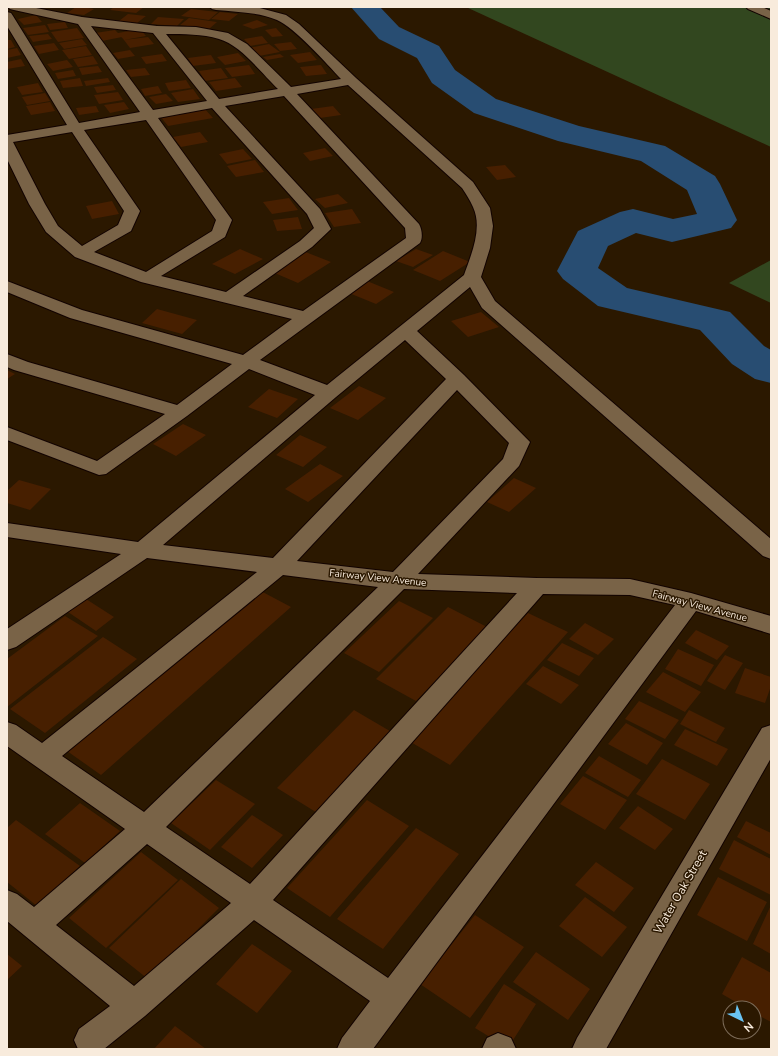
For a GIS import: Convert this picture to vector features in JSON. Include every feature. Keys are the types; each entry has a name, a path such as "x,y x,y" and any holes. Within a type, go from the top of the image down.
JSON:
{"street":[{"path":"7,433 99,469 180,412 306,317 414,240 413,227 287,91 242,47 224,36 196,31 157,30 82,21 14,7"},
{"path":"7,642 143,550 329,393 472,277 482,248 485,226 482,208 468,185 350,80 295,27 282,18 256,11 216,7"},
{"path":"752,7 771,15"},
{"path":"7,16 75,127 132,211 125,228 81,253"},
{"path":"82,21 150,114 224,220 219,234 147,278"},
{"path":"157,30 215,103 314,212 323,229 306,244 230,297"},
{"path":"7,139 350,80"},
{"path":"7,144 37,204 52,229 81,253 147,278 230,297 306,317"},
{"path":"472,277 488,304 771,551"},
{"path":"7,286 76,314 247,362 329,393"},
{"path":"34,926 146,828 398,581 512,461 520,442 406,331"},
{"path":"7,360 21,366 180,412"},
{"path":"43,757 279,566 457,379"},
{"name":"Fairway View Avenue","path":"7,530 143,550 398,581 537,586 630,587 691,601 771,625"},
{"path":"90,1040 134,1006 253,902 537,586"},
{"path":"353,1049 691,601"},
{"path":"7,732 391,998"},
{"name":"Water Oak Street","path":"588,1049 771,734"},
{"path":"7,903 134,1006"}],"green space":[{"path":"466,7 771,7 771,147"},
{"path":"771,260 771,303 729,283"}],"building":[{"path":"76,7 94,9 84,15 67,13"},
{"path":"114,7 144,7 136,13 110,10"},
{"path":"191,9 218,12 209,20 181,16"},
{"path":"220,12 238,14 229,21 211,19"},
{"path":"128,14 146,16 137,23 119,21"},
{"path":"36,15 42,22 24,25 18,19"},
{"path":"158,17 184,19 177,26 151,24"},
{"path":"189,18 217,22 209,29 180,25"},
{"path":"257,20 268,25 253,29 242,25"},
{"path":"65,22 68,28 50,30 47,24"},
{"path":"45,25 49,32 28,35 23,28"},
{"path":"77,28 84,38 58,42 51,32"},
{"path":"276,28 283,36 272,37 265,30"},
{"path":"140,29 146,36 124,40 118,33"},
{"path":"115,30 122,37 102,41 95,33"},
{"path":"48,34 52,39 33,42 29,36"},
{"path":"262,36 268,43 250,46 244,39"},
{"path":"148,37 154,44 130,48 124,40"},
{"path":"82,39 87,45 64,49 59,43"},
{"path":"7,40 11,40 15,47 7,49"},
{"path":"291,42 297,49 280,51 274,44"},
{"path":"54,43 59,50 39,54 34,46"},
{"path":"269,44 280,52 259,56 249,48"},
{"path":"86,46 92,55 69,59 62,50"},
{"path":"17,48 21,55 7,58 7,50"},
{"path":"130,50 135,56 118,59 113,53"},
{"path":"310,52 317,60 298,63 290,55"},
{"path":"238,53 246,61 225,65 217,57"},
{"path":"162,54 167,61 146,64 141,57"},
{"path":"280,54 284,57 267,60 263,57"},
{"path":"211,55 216,63 193,66 188,58"},
{"path":"93,56 98,64 78,67 73,59"},
{"path":"21,59 25,66 7,69 7,62"},
{"path":"67,60 73,67 53,71 47,64"},
{"path":"249,65 255,74 232,77 225,68"},
{"path":"321,65 327,74 306,76 300,67"},
{"path":"98,66 102,72 82,75 79,68"},
{"path":"145,68 150,75 131,77 126,70"},
{"path":"221,68 228,78 205,81 199,71"},
{"path":"73,70 76,76 58,79 55,73"},
{"path":"80,78 83,86 63,88 60,81"},
{"path":"108,78 110,82 86,86 84,81"},
{"path":"235,78 242,87 216,91 209,82"},
{"path":"186,80 191,88 169,91 165,83"},
{"path":"38,83 43,92 22,95 17,87"},
{"path":"113,85 116,90 97,93 94,87"},
{"path":"158,86 162,93 145,96 141,89"},
{"path":"193,89 200,99 178,102 171,93"},
{"path":"118,92 123,100 99,104 94,95"},
{"path":"45,93 50,101 27,105 22,97"},
{"path":"166,94 173,101 156,104 149,97"},
{"path":"50,102 55,111 31,115 26,106"},
{"path":"124,102 129,109 110,113 104,105"},
{"path":"96,106 99,112 79,115 76,108"},
{"path":"333,106 341,115 320,118 311,109"},
{"path":"204,108 213,118 168,126 160,116"},
{"path":"200,132 208,142 181,147 173,137"},
{"path":"325,148 333,156 310,161 303,153"},
{"path":"243,149 252,159 227,164 219,154"},
{"path":"255,160 264,172 236,177 227,166"},
{"path":"505,165 516,177 497,180 486,167"},
{"path":"338,194 348,203 325,208 315,199"},
{"path":"289,198 298,210 272,214 263,202"},
{"path":"112,201 119,214 92,219 86,206"},
{"path":"352,209 361,223 334,227 325,213"},
{"path":"298,217 302,229 277,231 273,220"},
{"path":"240,249 263,259 235,274 212,264"},
{"path":"416,249 433,255 413,267 396,261"},
{"path":"303,251 331,262 298,283 270,271"},
{"path":"443,251 470,262 440,281 413,270"},
{"path":"367,281 394,292 376,304 349,293"},
{"path":"157,309 197,320 182,334 142,323"},
{"path":"481,312 499,327 468,337 451,321"},
{"path":"7,370 15,374 7,379"},
{"path":"359,386 386,398 358,420 330,408"},
{"path":"269,389 298,399 277,418 248,407"},
{"path":"183,424 206,435 176,456 153,444"},
{"path":"300,435 327,447 303,467 276,455"},
{"path":"320,464 343,476 308,502 285,489"},
{"path":"514,478 536,488 509,512 487,502"},
{"path":"19,480 51,489 30,510 7,503 7,491"},
{"path":"257,589 291,607 101,775 67,751"},
{"path":"86,599 114,617 96,631 68,612"},
{"path":"399,601 433,618 379,672 344,653"},
{"path":"448,607 487,627 416,701 376,679"},
{"path":"528,613 568,632 450,765 409,741"},
{"path":"65,616 98,636 7,707 7,659"},
{"path":"585,623 614,639 598,655 569,639"},
{"path":"696,630 729,646 717,660 685,643"},
{"path":"103,637 137,659 45,733 10,709"},
{"path":"562,643 594,658 579,676 547,660"},
{"path":"678,649 714,665 701,686 665,669"},
{"path":"725,655 743,663 725,690 707,681"},
{"path":"543,666 579,685 561,704 526,684"},
{"path":"745,668 771,677 771,686 765,703 735,693"},
{"path":"663,672 701,692 685,712 646,692"},
{"path":"639,701 679,720 665,739 625,719"},
{"path":"354,710 395,734 319,814 277,788"},
{"path":"689,710 725,728 716,742 680,724"},
{"path":"626,723 663,743 647,765 608,744"},
{"path":"685,729 728,749 717,766 674,745"},
{"path":"599,756 641,780 628,797 585,773"},
{"path":"662,759 710,784 685,820 636,794"},
{"path":"583,776 627,800 605,830 560,804"},
{"path":"216,780 255,804 210,850 171,823"},
{"path":"367,800 409,826 330,917 287,888"},
{"path":"80,803 120,831 85,863 45,834"},
{"path":"638,806 673,829 655,850 619,828"},
{"path":"252,815 283,835 252,868 221,847"},
{"path":"16,820 80,866 37,906 7,882 7,828"},
{"path":"746,821 771,833 771,855 737,837"},
{"path":"416,828 459,854 383,949 337,919"},
{"path":"734,840 771,859 771,895 719,869"},
{"path":"141,852 178,880 106,948 69,918"},
{"path":"596,862 634,888 614,912 575,885"},
{"path":"718,877 767,902 747,941 697,915"},
{"path":"181,879 219,908 148,979 109,948"},
{"path":"585,897 627,927 602,957 559,926"},
{"path":"771,905 771,954 753,944"},
{"path":"475,915 524,947 470,1018 420,984"},
{"path":"252,944 292,971 257,1013 216,984"},
{"path":"536,952 590,989 568,1020 513,982"},
{"path":"7,954 22,966 7,980"},
{"path":"742,957 771,973 771,1022 762,1017 762,1000 732,1000 722,994"},
{"path":"504,984 536,1004 508,1048 475,1028"},
{"path":"175,1026 206,1049 154,1049"}],"waterway":[{"path":"365,7 389,33 429,52 443,76 485,106 570,134 653,153 702,184 718,220 672,231 633,220 592,239 577,271 613,297 715,321 748,355 771,370"}]}
